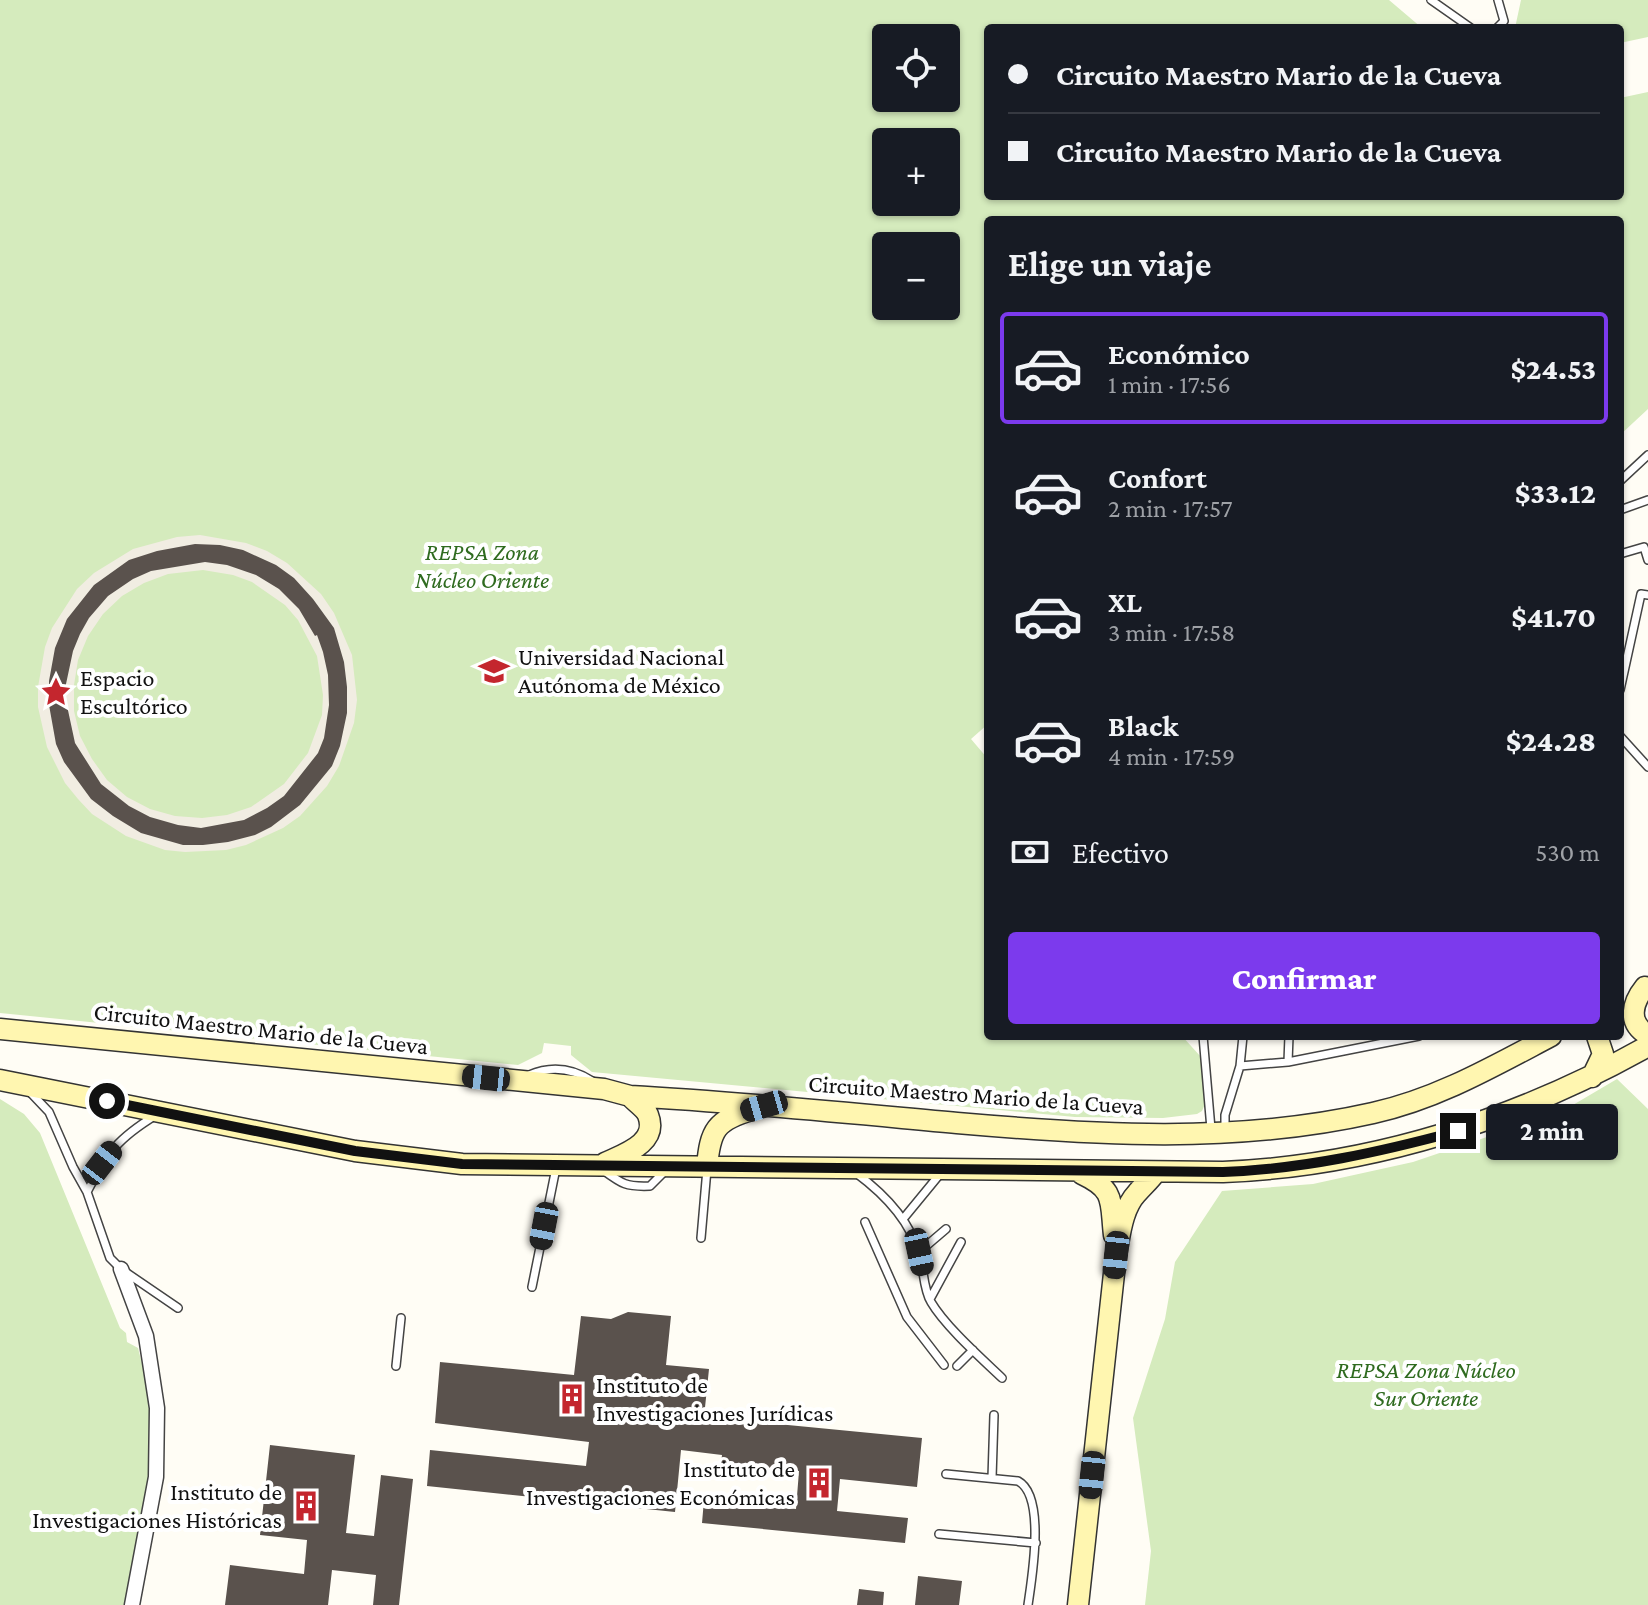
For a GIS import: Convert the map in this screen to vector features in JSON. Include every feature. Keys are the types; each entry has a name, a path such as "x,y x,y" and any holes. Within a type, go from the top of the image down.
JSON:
{"street":[{"path":"1624,998 1647,986"},
{"path":"1647,986 1634,1004 1633,1014 1636,1024 1648,1035"},
{"name":"Circuito Maestro Mario de la Cueva","path":"0,1029 604,1089 630,1096 1067,1132 1218,1134 1299,1127 1376,1113 1450,1088 1543,1040"},
{"path":"0,1046 35,1032"},
{"path":"1592,1077 1603,1054 1598,1040"},
{"path":"0,1080 355,1151 462,1164 1155,1173 1249,1171 1316,1164 1386,1150 1458,1131 1592,1077 1648,1046"},
{"path":"598,1166 636,1148 647,1139 650,1125 648,1113 630,1096"},
{"path":"707,1167 713,1131 724,1120 764,1106"},
{"path":"1078,1172 1101,1183 1110,1196 1116,1255"},
{"path":"1078,1605 1116,1255 1123,1218 1135,1194 1155,1173"},
{"path":"121,1269 146,1336 157,1408 156,1477 132,1605"}],"lane":[{"path":"1431,0 1465,24"},
{"path":"1498,0 1504,21 1501,24"},
{"path":"1624,477 1648,455"},
{"path":"1624,509 1648,500"},
{"path":"1624,553 1646,547 1648,560"},
{"path":"1624,672 1641,594 1648,595"},
{"path":"1624,740 1648,767"},
{"path":"1204,1040 1218,1134"},
{"path":"1218,1134 1240,1066 1243,1040"},
{"path":"1288,1062 1289,1040"},
{"path":"1240,1066 1288,1062 1399,1040"},
{"path":"24,1086 49,1112 87,1192 110,1258 178,1308"},
{"path":"87,1192 102,1163 125,1134 162,1111"},
{"path":"532,1287 556,1166"},
{"path":"701,1238 707,1167"},
{"path":"851,1170 872,1185 903,1219 919,1252 929,1300 1002,1378"},
{"path":"903,1219 944,1170"},
{"path":"865,1222 907,1317 944,1365"},
{"path":"919,1252 946,1229"},
{"path":"929,1300 961,1242"},
{"path":"396,1366 401,1318"},
{"path":"957,1366 973,1350"},
{"path":"992,1478 994,1415"},
{"path":"946,1474 1018,1481 1026,1485 1036,1543 1028,1605"},
{"path":"939,1534 1036,1543"}],"green space":[{"name":"REPSA Zona Núcleo Oriente","path":"0,0 1389,0 1417,24 984,24 984,200 1624,200 1624,97 1648,92 1648,409 1624,431 1624,216 984,216 984,728 971,739 984,754 984,1040 1186,1040 1201,1057 1205,1104 1202,1111 1163,1118 1075,1117 592,1072 571,1055 571,1046 544,1043 542,1053 518,1065 0,1013"},
{"path":"1521,0 1648,0 1648,37 1624,42 1624,24 1516,24"},
{"name":"REPSA Zona Núcleo Sur Oriente","path":"1617,1079 1648,1109 1648,1605 1145,1605 1151,1551 1133,1418 1165,1319 1175,1262 1222,1191 1313,1184 1413,1162 1561,1112"},
{"path":"0,1099 24,1114 40,1133 120,1328 126,1333 127,1342 138,1348 146,1368 154,1477 129,1605 0,1605"}],"shaded area":[{"path":"200,535 246,543 287,563 321,594 334,613 352,655 357,700 354,723 339,766 327,786 300,816 283,828 246,845 226,850 165,850 126,836 92,814 65,783 47,747 38,707 45,647 52,628 77,589 94,573 133,549 177,537","holes":["203,570 252,582 285,605 298,620 317,656 323,695 322,715 308,753 284,784 251,807 227,815 202,818 175,816 150,809 127,797 107,780 80,736 74,711 78,660 88,636 103,614 122,596 144,583 168,574"]}],"building":[{"path":"195,544 243,550 276,565 294,578 334,628 344,662 347,687 347,713 340,746 332,766 300,805 255,835 228,842 183,845 141,833 91,799 64,762 56,744 49,705 49,681 55,648 67,619 94,585 129,560","holes":["205,562 227,565 256,575 279,589 299,609 317,635 328,675 329,705 324,738 318,753 284,796 267,808 244,820 201,828 178,825 150,817 129,806 101,784 75,743 66,701 66,684 80,634 108,596 151,571"]},
{"name":"Instituto de Investigaciones Jurídicas","path":"628,1312 671,1316 666,1365 709,1369 704,1417 922,1438 917,1487 840,1479 837,1511 908,1518 905,1543 702,1523 704,1500 796,1509 799,1471 721,1463 722,1455 681,1450 675,1512 427,1486 430,1450 586,1466 589,1442 435,1423 440,1362 574,1375 581,1316 611,1319"},
{"name":"Instituto de Investigaciones Históricas","path":"270,1445 355,1455 346,1533 374,1536 381,1475 413,1479 399,1605 373,1605 376,1575 332,1570 328,1605 225,1605 230,1565 304,1574 307,1540 260,1535"},
{"path":"918,1576 962,1581 959,1605 915,1605"},
{"path":"859,1589 884,1592 883,1605 857,1605"}],"place":[{"name":"Universidad Nacional Autónoma de México","path":"494,671"},
{"name":"Espacio Escultórico","path":"56,692"},
{"name":"Instituto de Investigaciones Jurídicas","path":"572,1399"},
{"name":"Instituto de Investigaciones Económicas","path":"819,1483"},
{"name":"Instituto de Investigaciones Históricas","path":"306,1506"}],"route":[{"path":"107,1101 355,1151 462,1164 1223,1172 1316,1164 1458,1131"}]}
